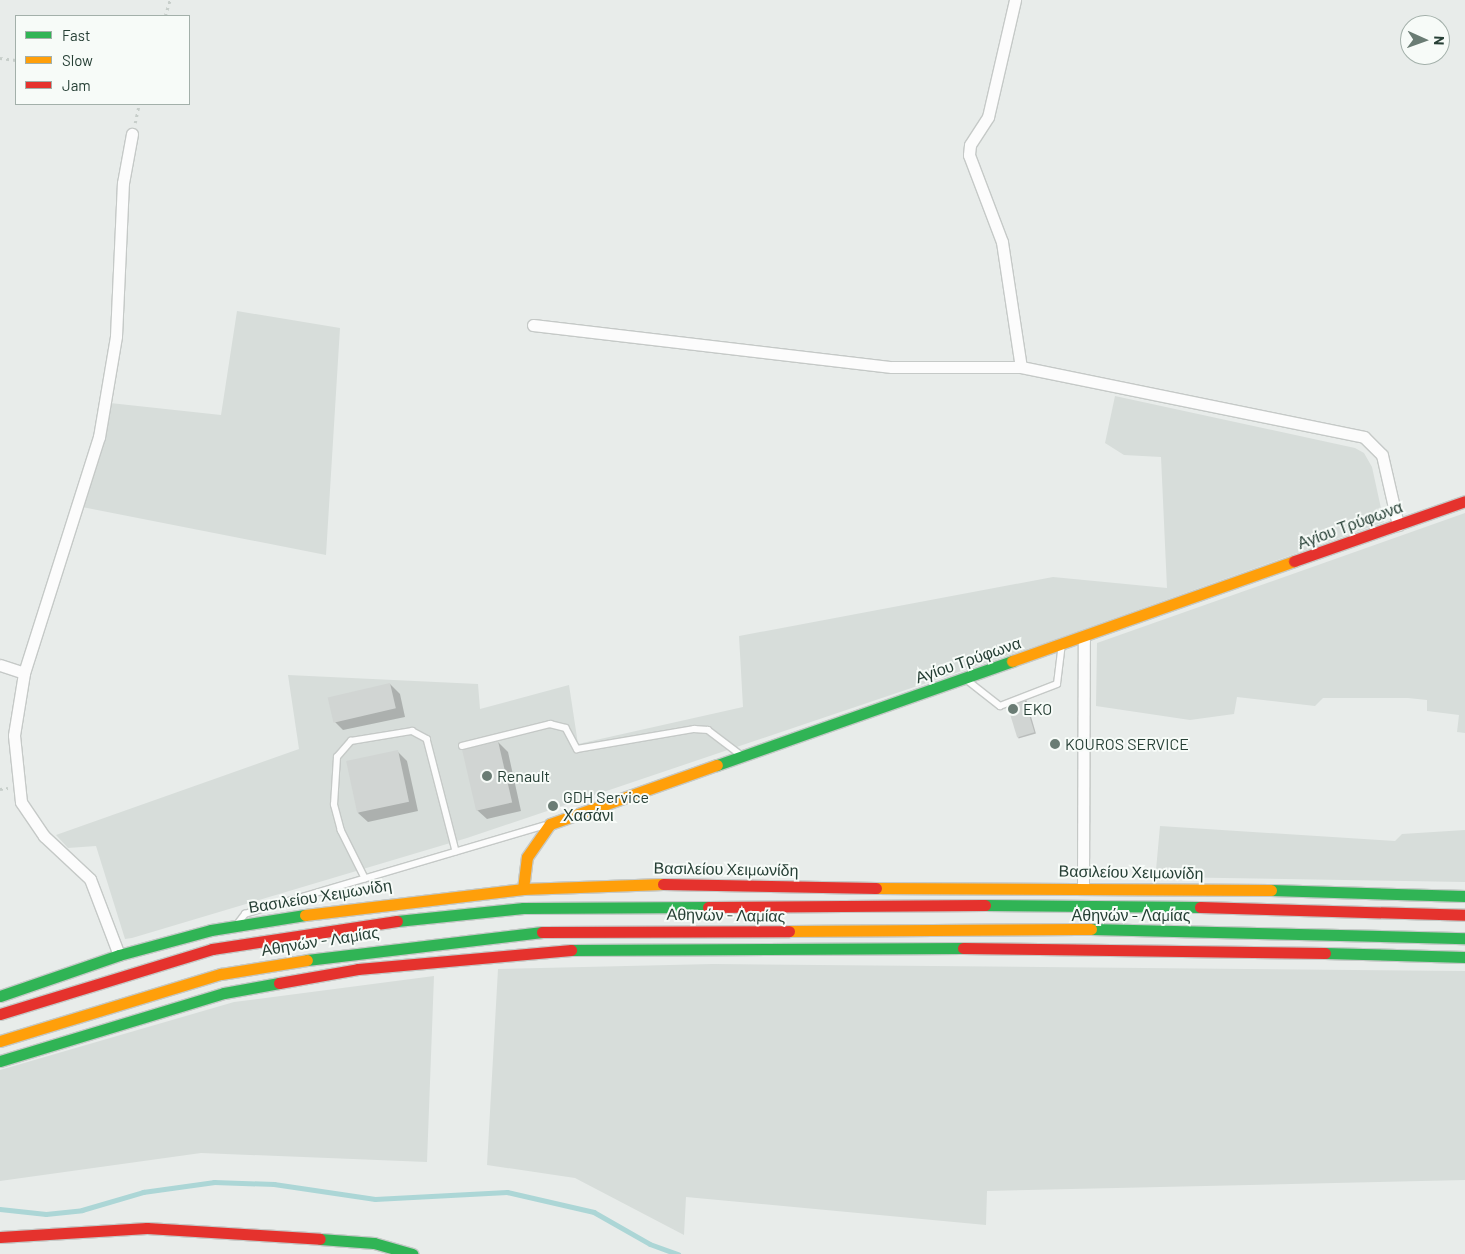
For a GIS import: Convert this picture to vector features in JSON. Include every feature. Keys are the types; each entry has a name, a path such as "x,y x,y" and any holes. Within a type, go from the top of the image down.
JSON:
{"street":[{"path":"1015,0 988,117 970,145 969,155 1002,242 1021,366"},
{"path":"119,955 90,880 44,836 21,802 14,735 24,673 100,437 116,336 123,182 132,134"},
{"path":"533,325 892,367 1021,366 1364,438 1382,455 1398,525"},
{"name":"Αγίου Τρύφωνα","path":"550,824 1084,638 1465,501"},
{"path":"1082,886 1084,638"},
{"path":"0,665 24,673"},
{"path":"523,889 527,857 550,824"},
{"name":"Βασιλείου Χειμωνίδη","path":"0,996 119,955 236,926 388,902 523,889 634,884 1082,886 1465,896"},
{"name":"Αθηνών - Λαμίας","path":"0,1014 212,949 346,927 523,908 1111,904 1465,915"},
{"name":"Αθηνών - Λαμίας","path":"0,1041 221,974 380,948 534,932 1138,929 1465,938"},
{"path":"0,1061 224,993 376,967 537,950 1132,947 1465,957"},
{"path":"0,1237 147,1228 374,1243 412,1254"}],"lane":[{"path":"966,678 1000,706 1057,684 1062,645"},
{"path":"462,746 550,724 566,728 576,749 584,750 694,729 708,730 742,756"},
{"path":"365,879 341,831 334,805 337,757 351,741 412,731 427,739 456,852"},
{"path":"236,926 245,914 550,824"}],"path":[{"path":"165,15 170,0"},
{"path":"0,58 15,60"},
{"path":"132,134 139,105"}],"shaded area":[{"path":"237,311 340,328 326,555 82,507 110,403 221,415"},
{"path":"1115,396 1355,448 1364,453 1372,467 1384,522 1042,644 467,838 132,938 125,939 96,846 68,848 56,835 299,749 288,675 478,684 480,709 569,685 578,744 743,707 739,636 1053,577 1167,588 1161,457 1124,455 1105,443"},
{"path":"1465,513 1465,733 1457,732 1459,715 1427,711 1427,700 1408,698 1323,698 1315,706 1237,697 1234,714 1190,720 1096,706 1097,643"},
{"path":"1160,826 1395,841 1402,834 1465,830 1465,882 1161,877 1156,870"},
{"path":"713,964 1465,971 1465,1180 987,1191 986,1225 686,1197 684,1235 575,1178 487,1165 498,969"},
{"path":"434,976 427,1162 201,1153 0,1181 0,1070 234,1002"}],"building":[{"path":"390,683 396,708 333,723 328,697"},
{"path":"1023,695 1034,732 1017,738 1006,700"},
{"name":"Renault","path":"498,741 512,802 476,811 462,749"},
{"path":"398,750 409,802 357,813 346,761"}],"waterway":[{"path":"0,1209 46,1214 82,1210 143,1192 214,1182 274,1184 375,1199 507,1192 594,1212 650,1244 678,1254"}],"traffic: fast":[{"path":"717,765 1012,661"},
{"path":"1271,890 1465,896"},
{"path":"985,905 1200,907"},
{"path":"397,921 523,908 708,907"},
{"path":"0,996 119,955 211,930 305,915"},
{"path":"1091,929 1465,938"},
{"path":"307,960 542,932"},
{"path":"571,950 963,948"},
{"path":"1325,953 1465,957"},
{"path":"0,1061 224,993 279,983"},
{"path":"320,1239 374,1243 412,1254"}],"traffic: slow":[{"path":"1012,661 1294,561"},
{"path":"523,889 527,857 550,824 717,765"},
{"path":"305,915 523,889 663,884"},
{"path":"876,888 1271,890"},
{"path":"789,931 1091,929"},
{"path":"0,1041 221,974 307,960"}],"traffic: jam":[{"path":"1294,561 1465,501"},
{"path":"663,884 876,888"},
{"path":"708,907 985,905"},
{"path":"1200,907 1465,915"},
{"path":"0,1014 212,949 397,921"},
{"path":"542,932 789,931"},
{"path":"963,948 1325,953"},
{"path":"279,983 358,969 571,950"},
{"path":"0,1237 147,1228 320,1239"}],"place":[{"name":"EKO","path":"1013,709"},
{"name":"KOUROS SERVICE","path":"1055,744"},
{"name":"Renault","path":"487,776"},
{"name":"GDH Service Χασάνι","path":"553,806"}]}
